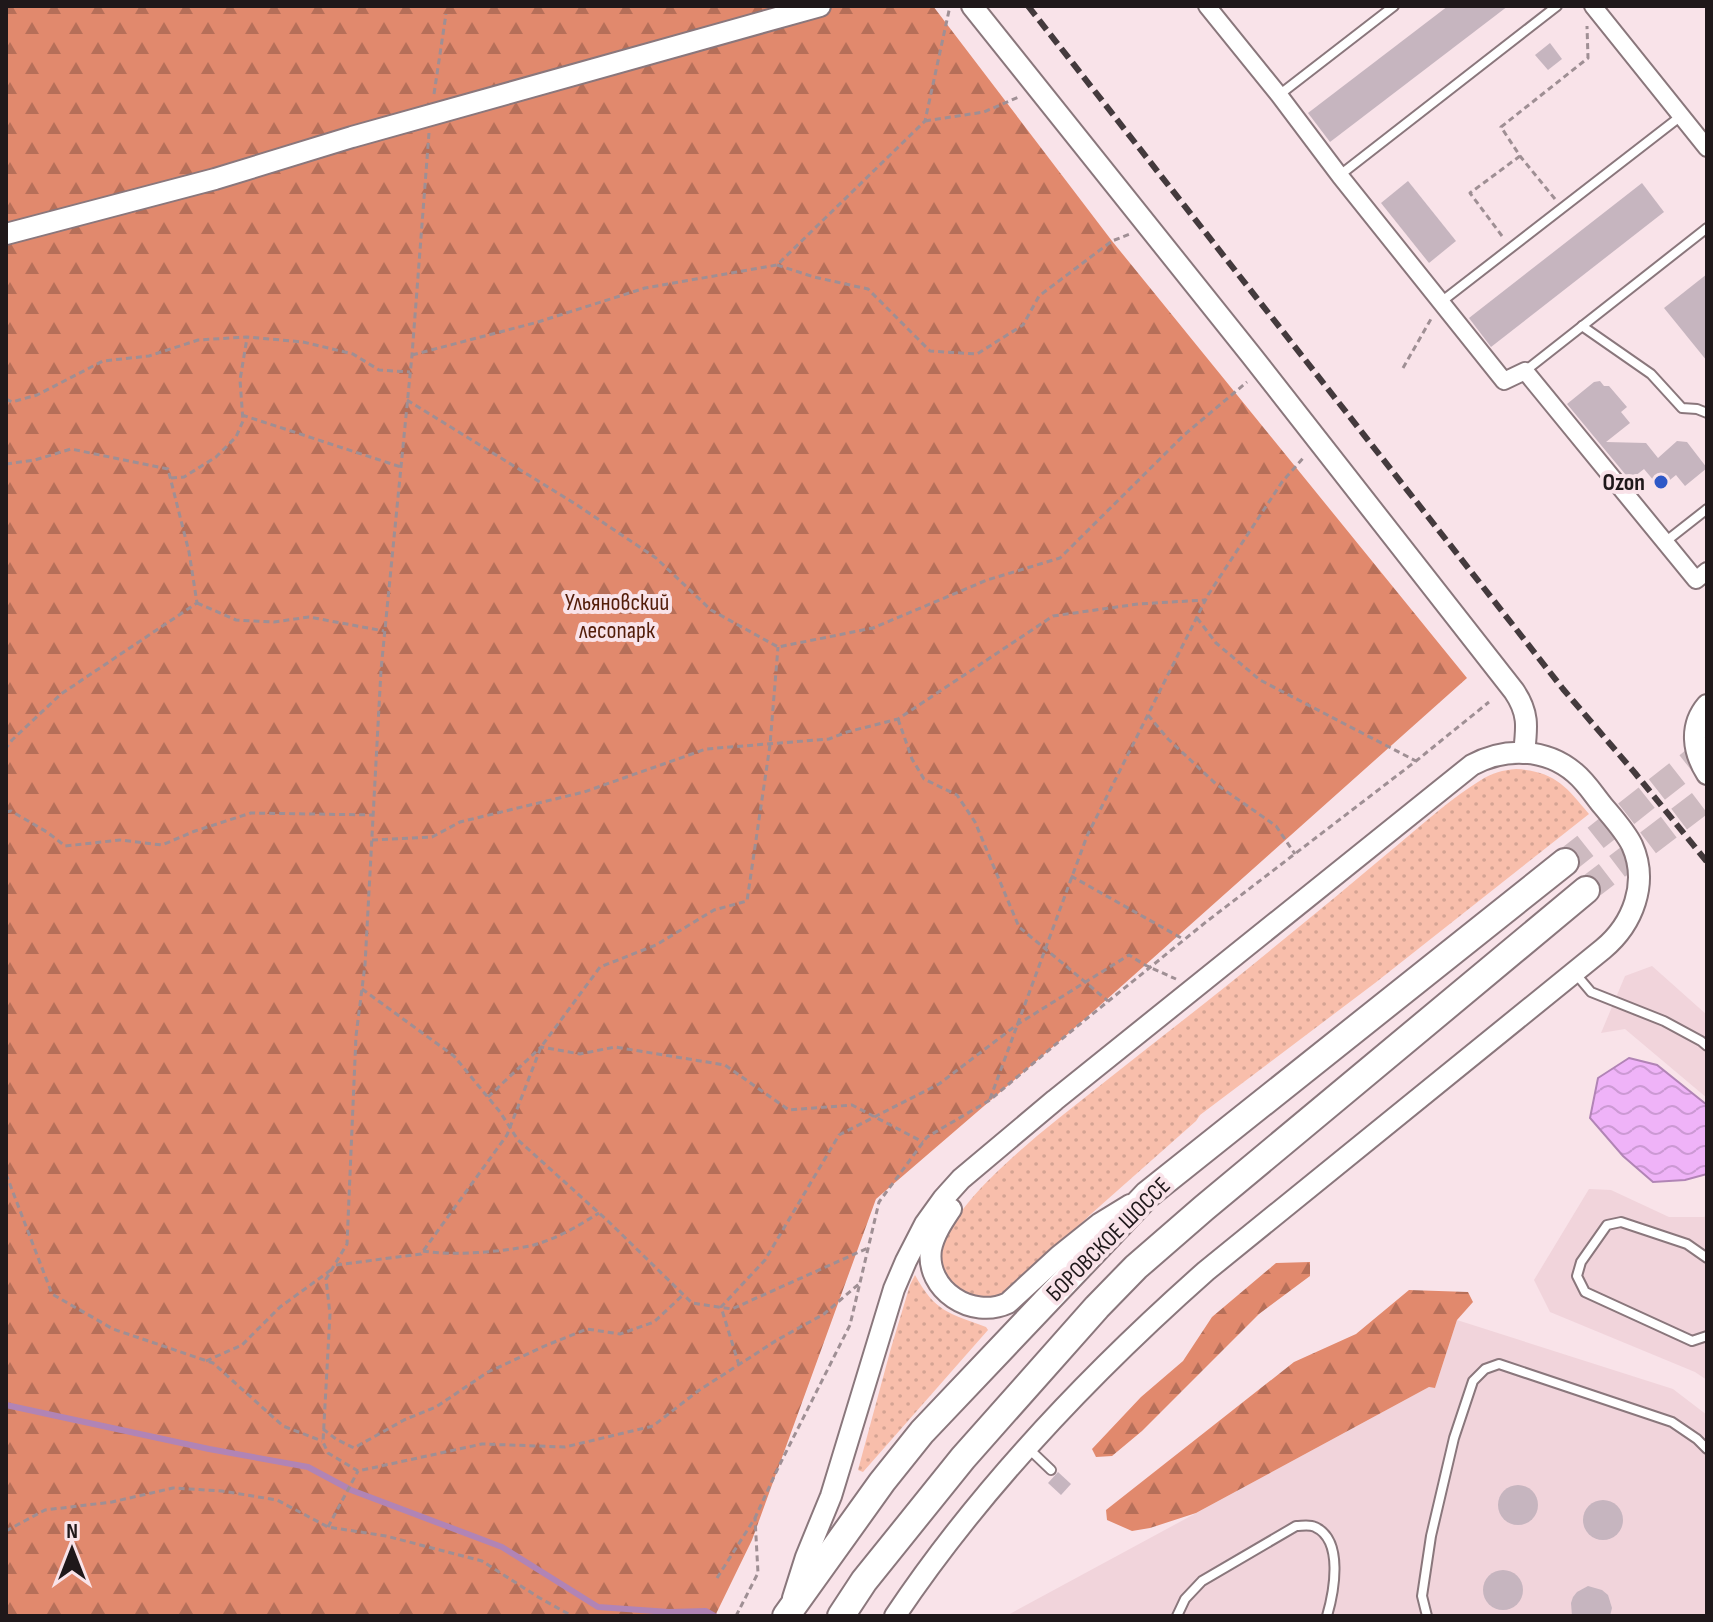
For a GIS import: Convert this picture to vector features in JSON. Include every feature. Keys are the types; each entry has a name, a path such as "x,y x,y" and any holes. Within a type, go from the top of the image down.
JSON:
{"main road":[{"name":"БОРОВСКОЕ ШОССЕ","path":"787,1615 882,1482 922,1432 1147,1195 1565,862"},
{"name":"БОРОВСКОЕ ШОССЕ","path":"841,1616 864,1581 963,1458 1136,1267 1586,890"}],"street":[{"path":"6,234 215,179 820,6"},
{"path":"972,6 1262,369 1521,701 1526,714 1524,753"},
{"path":"1207,6 1504,381 1525,371 1696,580 1707,571"},
{"path":"1590,12 1707,148"},
{"path":"1707,705 1699,716 1695,745 1699,761 1707,774"},
{"path":"787,1615 831,1496 887,1310 906,1261 925,1224 961,1179 1463,772 1485,758 1508,753 1552,758 1574,771 1627,836 1637,859 1637,898 1629,919 1615,939 1206,1271 1156,1316 1028,1448 930,1565 895,1616"},
{"path":"982,1162 936,1234 931,1254 934,1273 946,1293 960,1303 976,1307 992,1308 1008,1303 1099,1224 1147,1195"}],"lane":[{"path":"1279,95 1394,6"},
{"path":"1340,176 1557,6"},
{"path":"1441,302 1681,116"},
{"path":"1525,371 1707,228"},
{"path":"1582,326 1651,374 1682,408 1707,413"},
{"path":"1665,542 1707,509"},
{"path":"1575,972 1591,992 1664,1021 1707,1046"},
{"path":"1707,1258 1687,1244 1621,1222 1607,1225 1581,1262 1577,1276 1585,1292 1692,1341 1707,1336"},
{"path":"1427,1616 1422,1596 1431,1536 1450,1452 1473,1381 1485,1369 1499,1364 1672,1422 1707,1449"},
{"path":"1028,1448 1051,1470"},
{"path":"1177,1616 1185,1599 1202,1581 1296,1526 1312,1525 1326,1535 1334,1555 1334,1594 1327,1616"}],"path":[{"path":"777,265 925,121 950,6"},
{"path":"1562,208 1501,127 1588,58 1590,12"},
{"path":"446,14 431,115 412,355 381,670 365,965 356,1036 347,1244 326,1279 330,1314 323,1442 328,1453 358,1471 482,1444 565,1447 653,1426 698,1391 824,1314 860,1283"},
{"path":"925,121 984,112 1038,88"},
{"path":"1511,248 1470,193 1520,156"},
{"path":"412,355 538,322 645,288 777,265 868,289 930,351 977,354 1023,325 1039,296 1112,241 1148,226"},
{"path":"1403,368 1441,302"},
{"path":"6,399 12,402 37,395 103,361 149,356 198,340 247,337 303,342 353,354 379,370 410,372"},
{"path":"171,478 184,477 216,457 236,437 243,421 240,380 247,337"},
{"path":"407,400 554,490 656,558 711,610 778,647 873,628 987,580 1060,558 1184,435 1262,369"},
{"path":"242,415 401,467"},
{"path":"990,1100 1087,836 1147,713 1205,600 1282,482 1319,442"},
{"path":"6,464 35,460 71,449 168,469 189,552 197,603"},
{"path":"372,840 432,837 460,822 584,792 706,749 829,739 898,719 1053,616 1138,604 1205,600"},
{"path":"197,603 236,620 274,622 309,617 385,631"},
{"path":"6,748 61,694 197,603"},
{"path":"1196,617 1216,643 1260,680 1416,761"},
{"path":"487,1098 541,1047 600,967 656,945 714,910 747,901 770,745 778,647"},
{"path":"1147,713 1168,739 1216,784 1276,826 1295,854"},
{"path":"898,719 912,759 924,779 957,795 975,822 1019,927 1108,1001"},
{"path":"6,812 11,811 65,846 120,840 162,845 251,813 373,815"},
{"path":"1071,876 1184,940"},
{"path":"721,1307 765,1260 839,1135 939,1084 1018,1024 1129,955 1176,979"},
{"path":"362,989 454,1056 518,1140 600,1213 692,1303 732,1309 868,1248"},
{"path":"541,1047 580,1054 615,1047 725,1065 789,1110 852,1105 923,1142"},
{"path":"206,1361 242,1345 280,1307 333,1267 421,1254 507,1135 541,1047"},
{"path":"6,1174 52,1294 113,1329 213,1363 283,1426 323,1442"},
{"path":"423,1251 445,1255 532,1245 573,1230 600,1213"},
{"path":"323,1429 354,1448 404,1420 436,1407 488,1372 547,1345 587,1329 620,1334 654,1322 683,1294"},
{"path":"721,1307 739,1365"},
{"path":"328,1527 358,1471"},
{"path":"6,1531 45,1510 112,1502 173,1488 222,1491 277,1500 328,1527 386,1536 482,1561 572,1616"},
{"path":"736,1616 758,1573 755,1518"}],"shaded area":[{"path":"1516,769 1550,777 1573,795 1589,814 1375,983 1200,1115 1017,1285 1001,1294 980,1297 961,1290 953,1283 943,1265 942,1254 949,1231 973,1197 1011,1159 1449,802 1489,775"},
{"path":"1652,966 1707,1015 1707,1098 1625,1029 1601,1033 1625,976"},
{"path":"1589,1189 1611,1190 1669,1217 1707,1215 1707,1380 1695,1372 1550,1312 1534,1280"},
{"path":"915,1275 936,1304 988,1330 863,1472 858,1470 891,1348"},
{"path":"1457,1320 1673,1389 1707,1415 1707,1616 1006,1616 1429,1387 1435,1388"}],"green space":[{"name":"Ульяновский лесопарк","path":"6,6 933,6 1112,241 1467,678 1069,1033 876,1199 752,1540 715,1616 6,1616"},
{"path":"1310,1262 1310,1276 1259,1314 1142,1431 1112,1456 1096,1457 1092,1449 1141,1397 1183,1361 1212,1317 1276,1263"},
{"path":"1409,1290 1468,1292 1473,1302 1457,1320 1435,1388 1429,1387 1196,1513 1132,1531 1107,1520 1106,1510 1294,1362 1356,1334"}],"water":[{"path":"1629,1058 1657,1065 1707,1105 1707,1174 1685,1180 1653,1182 1623,1156 1590,1118 1598,1078"}],"building":[{"path":"1448,6 1508,6 1330,142 1308,113"},
{"path":"1550,43 1562,59 1548,70 1535,55"},
{"path":"1408,181 1456,241 1429,263 1381,203"},
{"path":"1642,183 1664,212 1491,347 1469,318"},
{"path":"1707,274 1707,361 1664,308"},
{"path":"1600,381 1604,386 1609,386 1627,407 1621,412 1630,423 1606,442 1646,443 1658,458 1677,441 1687,442 1707,468 1685,486 1676,475 1660,488 1644,469 1630,480 1567,404 1594,382"},
{"path":"1058,1472 1071,1484 1061,1495 1048,1483"},
{"path":"1518,1485 1532,1491 1538,1505 1532,1519 1518,1525 1504,1519 1498,1505 1504,1491"},
{"path":"1603,1500 1617,1506 1623,1520 1617,1534 1603,1540 1589,1534 1583,1520 1589,1506"},
{"path":"1503,1570 1517,1576 1523,1590 1517,1604 1503,1610 1489,1604 1483,1590 1489,1576"},
{"path":"1588,1586 1608,1595 1612,1608 1610,1616 1572,1616 1573,1597"}],"waterway":[{"path":"6,1405 308,1467 351,1490 502,1547 598,1607 706,1611 715,1616"}],"tunnel":[{"path":"1565,862 1707,750"},
{"path":"1586,890 1707,798"}],"railway":[{"path":"1028,6 1563,689 1707,862"}],"place":[{"name":"Ozon","path":"1661,482"}]}
